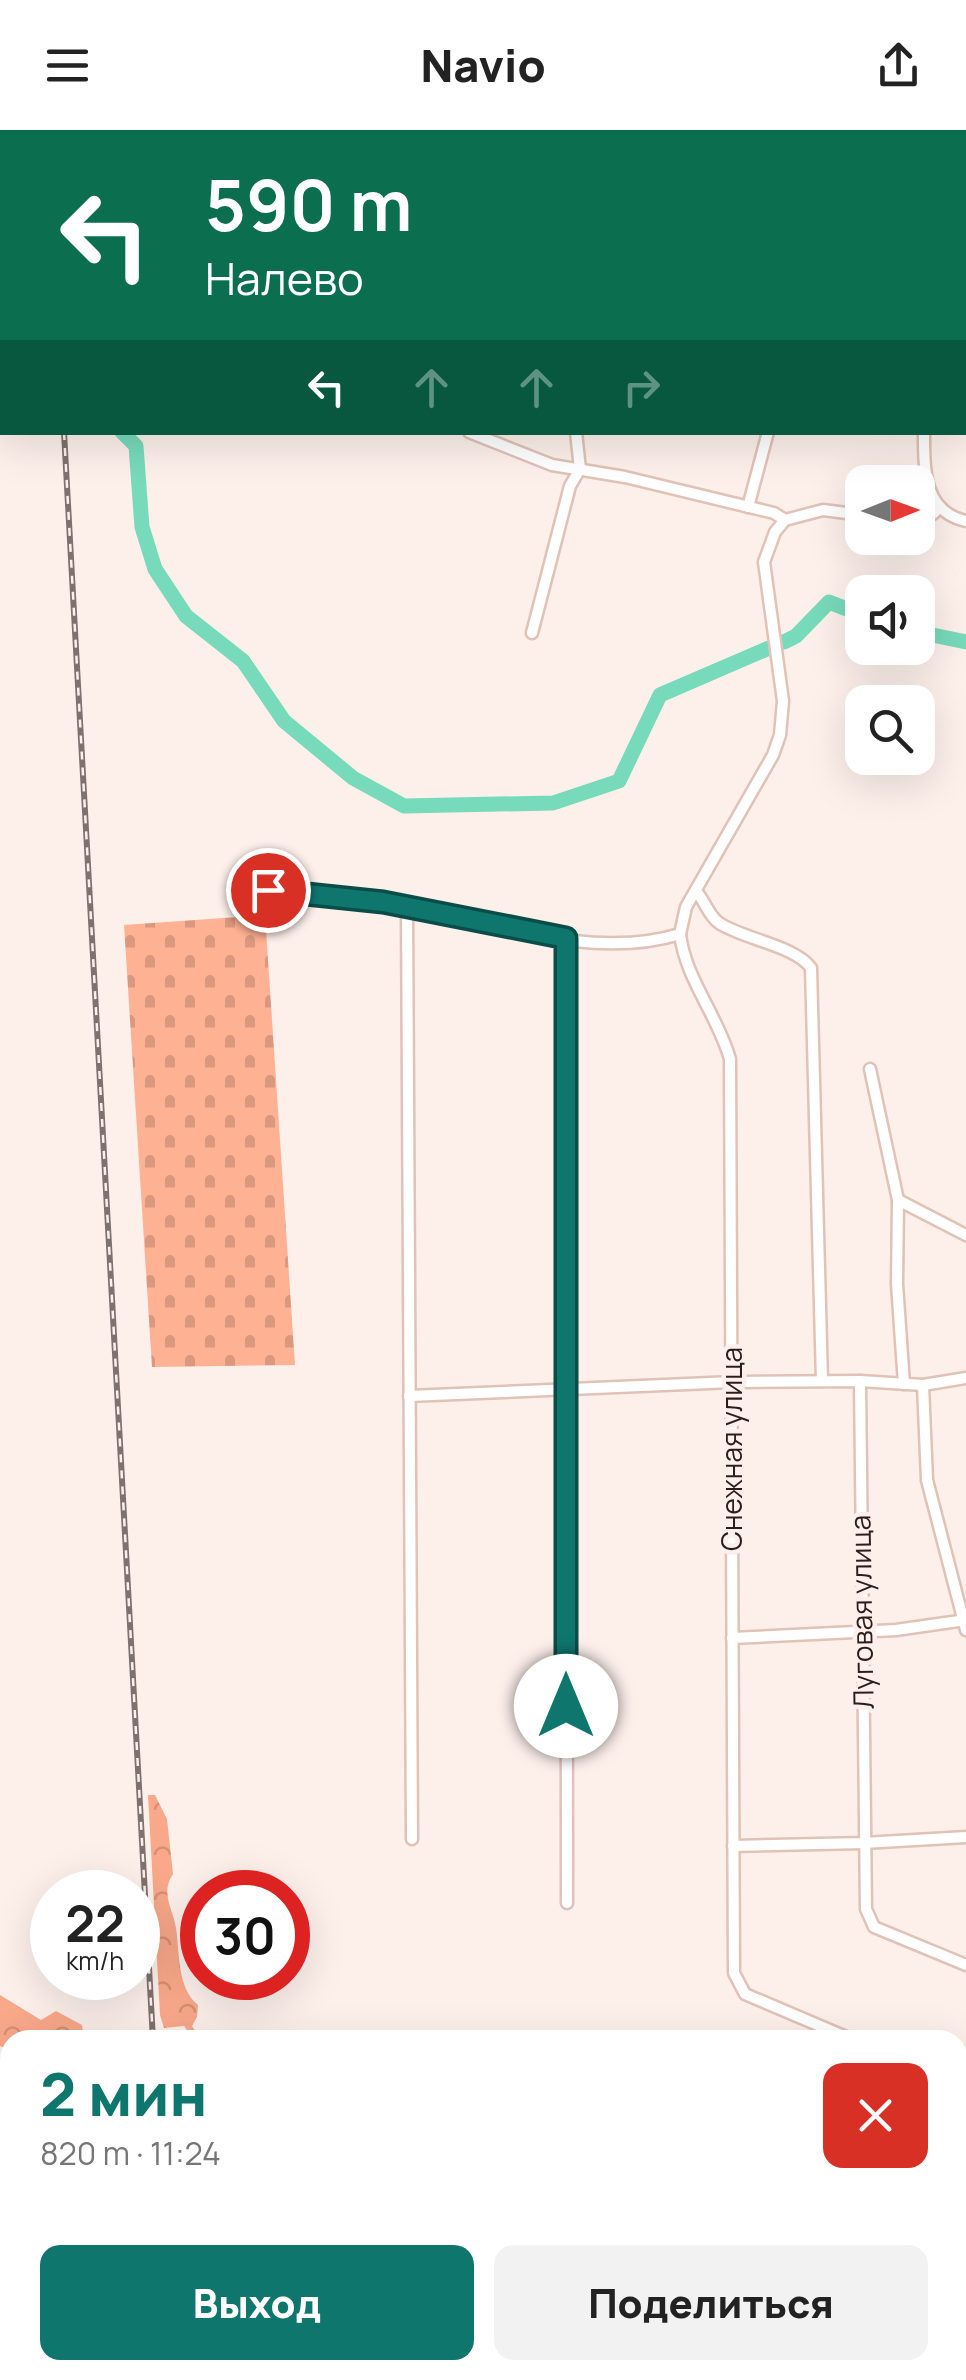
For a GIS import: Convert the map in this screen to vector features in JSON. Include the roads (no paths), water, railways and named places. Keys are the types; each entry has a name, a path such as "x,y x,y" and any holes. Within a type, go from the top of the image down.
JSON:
{"street":[{"path":"477,435 552,465 625,476 786,520"},
{"path":"532,633 570,486 580,469 576,435"},
{"path":"748,507 767,435"},
{"path":"924,435 926,479 945,513 966,520"},
{"path":"935,512 940,507"},
{"path":"256,900 268,890 407,907 598,944 650,944 680,934 686,907 773,755 780,735 784,701 764,562 774,532 786,520 824,510 845,513"},
{"path":"696,891 715,920 793,954 811,968 822,1381"},
{"path":"407,907 412,1839"},
{"name":"Снежная улица","path":"680,934 686,960 724,1037 730,1059 734,1973 745,1994 830,2030"},
{"path":"566,938 568,1903"},
{"path":"870,1069 898,1200 897,1284 904,1384"},
{"path":"898,1200 966,1236"},
{"path":"409,1396 732,1382 860,1381 923,1385 966,1378"},
{"name":"Луговая улица","path":"860,1381 866,1909 874,1927 966,1965"},
{"path":"732,1638 965,1624 927,1480 923,1385"},
{"path":"733,1846 966,1837"}],"waterway":[{"path":"125,435 136,446 142,527 155,569 186,616 243,661 284,721 353,778 404,806 553,803 619,781 660,695 769,648"},
{"path":"784,642 796,636 829,602 845,608"},
{"path":"935,636 966,642"}],"railway":[{"path":"64,435 152,2030"}]}
